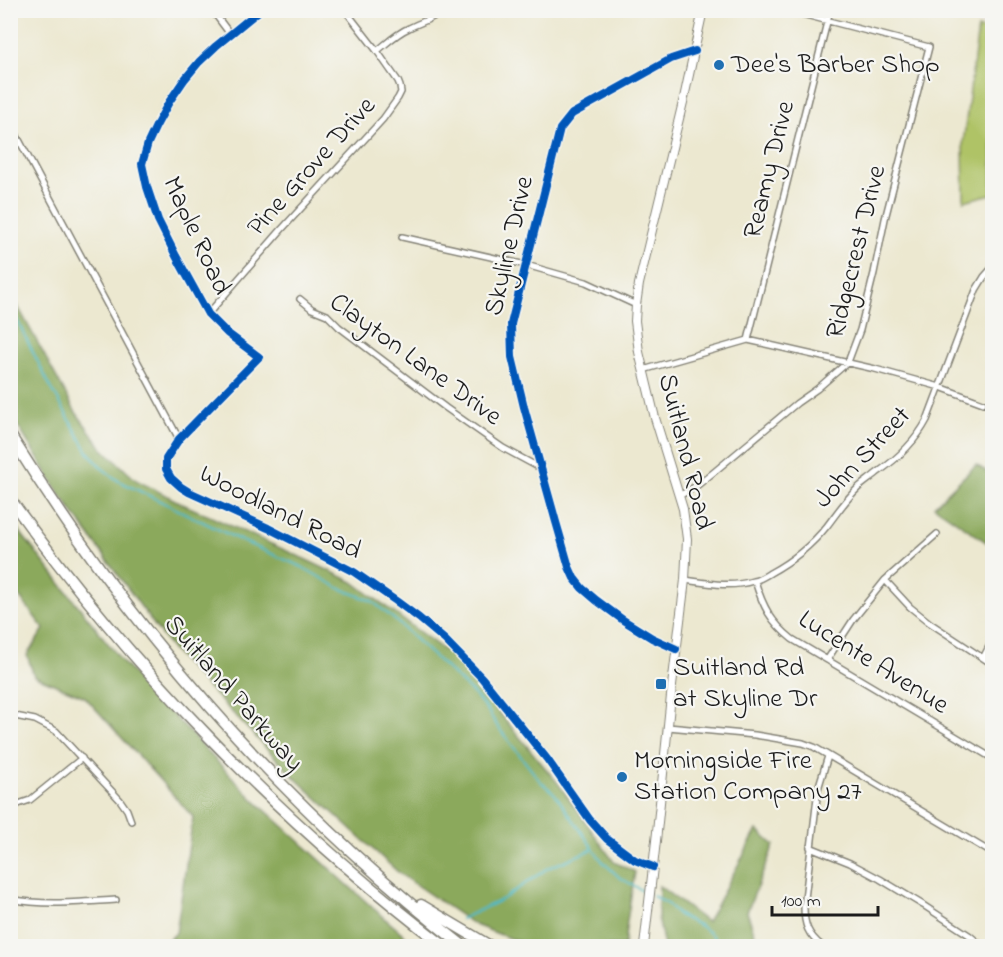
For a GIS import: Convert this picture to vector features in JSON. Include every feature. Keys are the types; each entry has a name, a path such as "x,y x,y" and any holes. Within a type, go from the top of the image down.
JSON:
{"highway":[{"name":"Suitland Parkway","path":"10,435 96,564 181,674 227,727 322,824 408,902 463,946"},
{"name":"Suitland Parkway","path":"10,499 90,603 194,720 248,776 343,865 444,946"},
{"path":"363,862 426,908 490,946"},
{"path":"404,916 434,946"}],"main road":[{"name":"Suitland Road","path":"644,946 685,580 687,539 683,509 643,370 636,335 636,305 703,10"}],"street":[{"path":"212,10 230,34"},
{"name":"Maple Road","path":"179,439 259,357 227,333 208,314 159,220 147,187 142,164 156,126 184,80 199,62 260,10"},
{"name":"Pine Grove Drive","path":"208,314 382,119 401,92 400,86 377,51 345,10"},
{"path":"377,51 410,27 444,10"},
{"path":"786,10 827,22"},
{"name":"Reamy Drive","path":"748,340 830,10"},
{"name":"Ridgecrest Drive","path":"679,496 698,485 818,389 848,362 862,319 929,47 827,22"},
{"name":"Skyline Drive","path":"676,650 623,620 582,588 574,578 540,468 512,357 511,324 558,136 565,121 572,114 671,59 694,51"},
{"name":"Woodland Road","path":"10,120 179,439 166,459 166,469 171,478 189,492 354,572 419,618 445,640 482,678 548,759 590,820 607,839 635,860 653,867"},
{"path":"402,237 526,265 586,282 636,305"},
{"name":"John Street","path":"685,580 717,585 755,581 780,567 809,546 847,499 908,446 920,433 927,420 976,290 993,268"},
{"name":"Clayton Lane Drive","path":"300,299 312,309 327,315 339,327 446,408 503,448 540,468"},
{"path":"643,370 748,340 848,362 940,387 983,403"},
{"path":"827,660 853,620 885,580 937,534"},
{"path":"885,580 910,607 930,623 993,664"},
{"name":"Lucente Avenue","path":"755,581 764,607 773,622 792,639 993,758"},
{"path":"983,658 993,641"},
{"path":"10,716 35,720 56,731 120,800 128,810 131,821"},
{"path":"668,727 755,735 814,747 993,852"},
{"path":"822,946 807,930 804,921 804,907 818,789 828,756"},
{"path":"10,807 30,800 82,759"},
{"path":"810,847 850,863 880,879 960,929 982,946"},
{"path":"10,899 25,902 116,900"}],"shaded area":[{"path":"946,11 992,11 992,27"}],"green space":[{"path":"978,28 992,33 992,194 964,201 963,144"},
{"path":"10,292 75,411 102,448 136,480 353,582 453,657 557,782 614,862 635,872 624,946 530,946 475,925 400,874 297,780 173,651 61,496 11,415"},
{"path":"976,465 992,475 992,546 934,506"},
{"path":"11,516 23,536 125,665 254,800 417,946 162,946 176,933 193,817 85,697 34,676 27,655 44,629 11,586"},
{"path":"757,830 774,845 747,912 759,946 664,946 658,918 659,886 707,922"}],"waterway":[{"path":"10,306 48,382 88,452 102,468 117,480 242,541 302,567 339,588 372,601 475,695 540,781 555,794 602,861 619,877 648,894"},
{"path":"461,919 503,899 548,868 593,849"},
{"path":"653,896 666,903 680,916 701,926 713,936 719,946"},
{"path":"402,946 408,944"}],"cycle path":[{"path":"260,10 216,46 184,80 156,126 142,164 158,220 208,314 227,333 259,357 179,439 166,459 166,469 171,478 189,492 268,528 354,572 419,618 445,640 482,678 607,839 635,860 653,867"},
{"path":"676,649 652,638 623,620 596,600 574,578 524,407 512,357 511,324 560,129 572,114 671,59 695,51"}],"place":[{"name":"Dee's Barber Shop","path":"719,65"},
{"name":"Suitland Rd at Skyline Dr","path":"661,684"},
{"name":"Morningside Fire Station Company 27","path":"622,777"}]}
